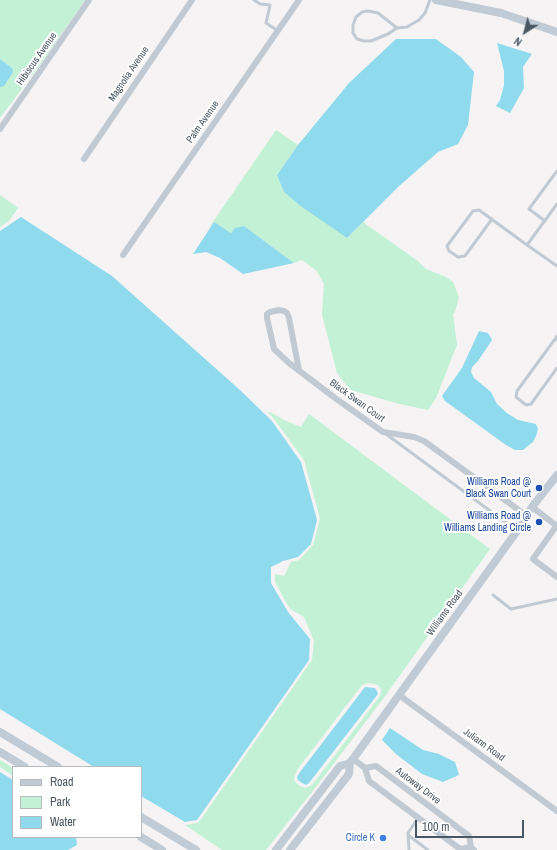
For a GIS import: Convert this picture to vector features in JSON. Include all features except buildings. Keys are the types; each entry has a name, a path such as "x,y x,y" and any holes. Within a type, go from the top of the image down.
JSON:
{"street":[{"name":"Hibiscus Avenue","path":"0,129 90,0"},
{"name":"Magnolia Avenue","path":"84,159 192,0"},
{"name":"Palm Avenue","path":"123,255 299,0"},
{"path":"436,0 501,13 557,32"},
{"name":"Black Swan Court","path":"299,370 290,318 284,311 279,310 270,312 267,314 267,318 274,348 299,370 383,432 414,437 424,441 527,516"},
{"name":"Williams Road","path":"290,850 349,774 352,761 517,531 532,507 557,475"},
{"path":"532,507 557,525 533,559 557,577"},
{"name":"Juliann Road","path":"399,695 557,811"},
{"path":"0,732 56,766"},
{"path":"0,752 23,766"},
{"name":"Williams Road","path":"276,850 340,766 352,761"},
{"name":"Autoway Drive","path":"352,761 365,768 376,766 469,836 473,848 460,849 418,818 369,781 365,768"},
{"path":"142,818 196,850"},
{"path":"142,838 162,850"}],"lane":[{"path":"254,0 260,4 270,5 266,23 278,31"},
{"path":"397,28 378,13 368,11 362,12 356,17 353,33 357,39 364,42 371,41 388,34 397,28 407,27 419,20 425,13 430,0"},
{"path":"545,221 529,209 557,171"},
{"path":"527,245 557,204"},
{"path":"492,219 465,256 458,258 449,251 447,246 474,211 479,210 492,219 527,245 557,266"},
{"path":"556,338 517,391 516,397 526,404 531,404 557,368"},
{"path":"383,432 517,531"},
{"path":"493,595 511,609 557,599"},
{"path":"409,850 408,833 418,818"},
{"path":"408,835 428,850"}],"green space":[{"path":"0,0 85,0 39,66 0,118 0,87 12,68 0,59"},
{"path":"276,130 298,145 277,175 347,238 363,222 419,262 426,269 446,277 453,282 459,297 455,312 453,314 457,345 436,398 428,410 350,390 337,373 322,315 324,284 317,271 302,260 294,263 244,226 231,233 214,222 206,232"},
{"path":"0,195 18,208 9,221 0,227"},
{"path":"268,412 301,427 309,414 490,549 383,699 266,850 222,850 185,825 199,822 312,660 314,641 304,617 290,609 275,582 275,574 284,576 291,562 299,560 313,545 320,519 304,460","holes":["369,683 378,685 381,690 380,696 312,785 305,788 296,783 294,779 297,770 362,685"]},
{"path":"0,760 12,767 12,775 0,767"}],"water":[{"path":"396,39 436,39 461,57 474,72 468,125 458,144 438,152 398,187 347,238 302,207 284,192 277,175 298,145 349,83"},
{"path":"497,43 532,54 523,67 524,88 510,113 496,106 500,100 504,85 504,71"},
{"path":"0,59 12,68 13,72 4,86 1,87 0,87"},
{"path":"21,217 112,276 241,391 272,421 301,462 317,520 311,544 298,557 283,561 271,567 271,583 288,612 310,639 309,660 197,820 185,822 142,797 142,766 92,766 0,709 0,231"},
{"path":"214,222 231,233 235,228 244,226 294,263 243,274 220,258 206,252 193,254"},
{"path":"479,331 488,333 492,340 478,361 472,367 471,372 474,378 491,392 497,404 507,413 518,420 536,424 538,429 533,442 523,450 515,450 506,445 445,401 442,396 462,368"},
{"path":"365,687 375,688 378,694 309,783 306,785 302,783 297,777 300,772"},
{"path":"390,728 423,750 439,754 455,762 459,775 443,782 422,774 396,754 382,740"},
{"path":"0,772 12,779 12,838 76,838 77,845 68,850 0,850"}],"place":[{"name":"Williams Road @ Black Swan Court","path":"539,488"},
{"name":"Williams Road @ Williams Landing Circle","path":"539,522"},
{"name":"Circle K","path":"383,838"}]}
